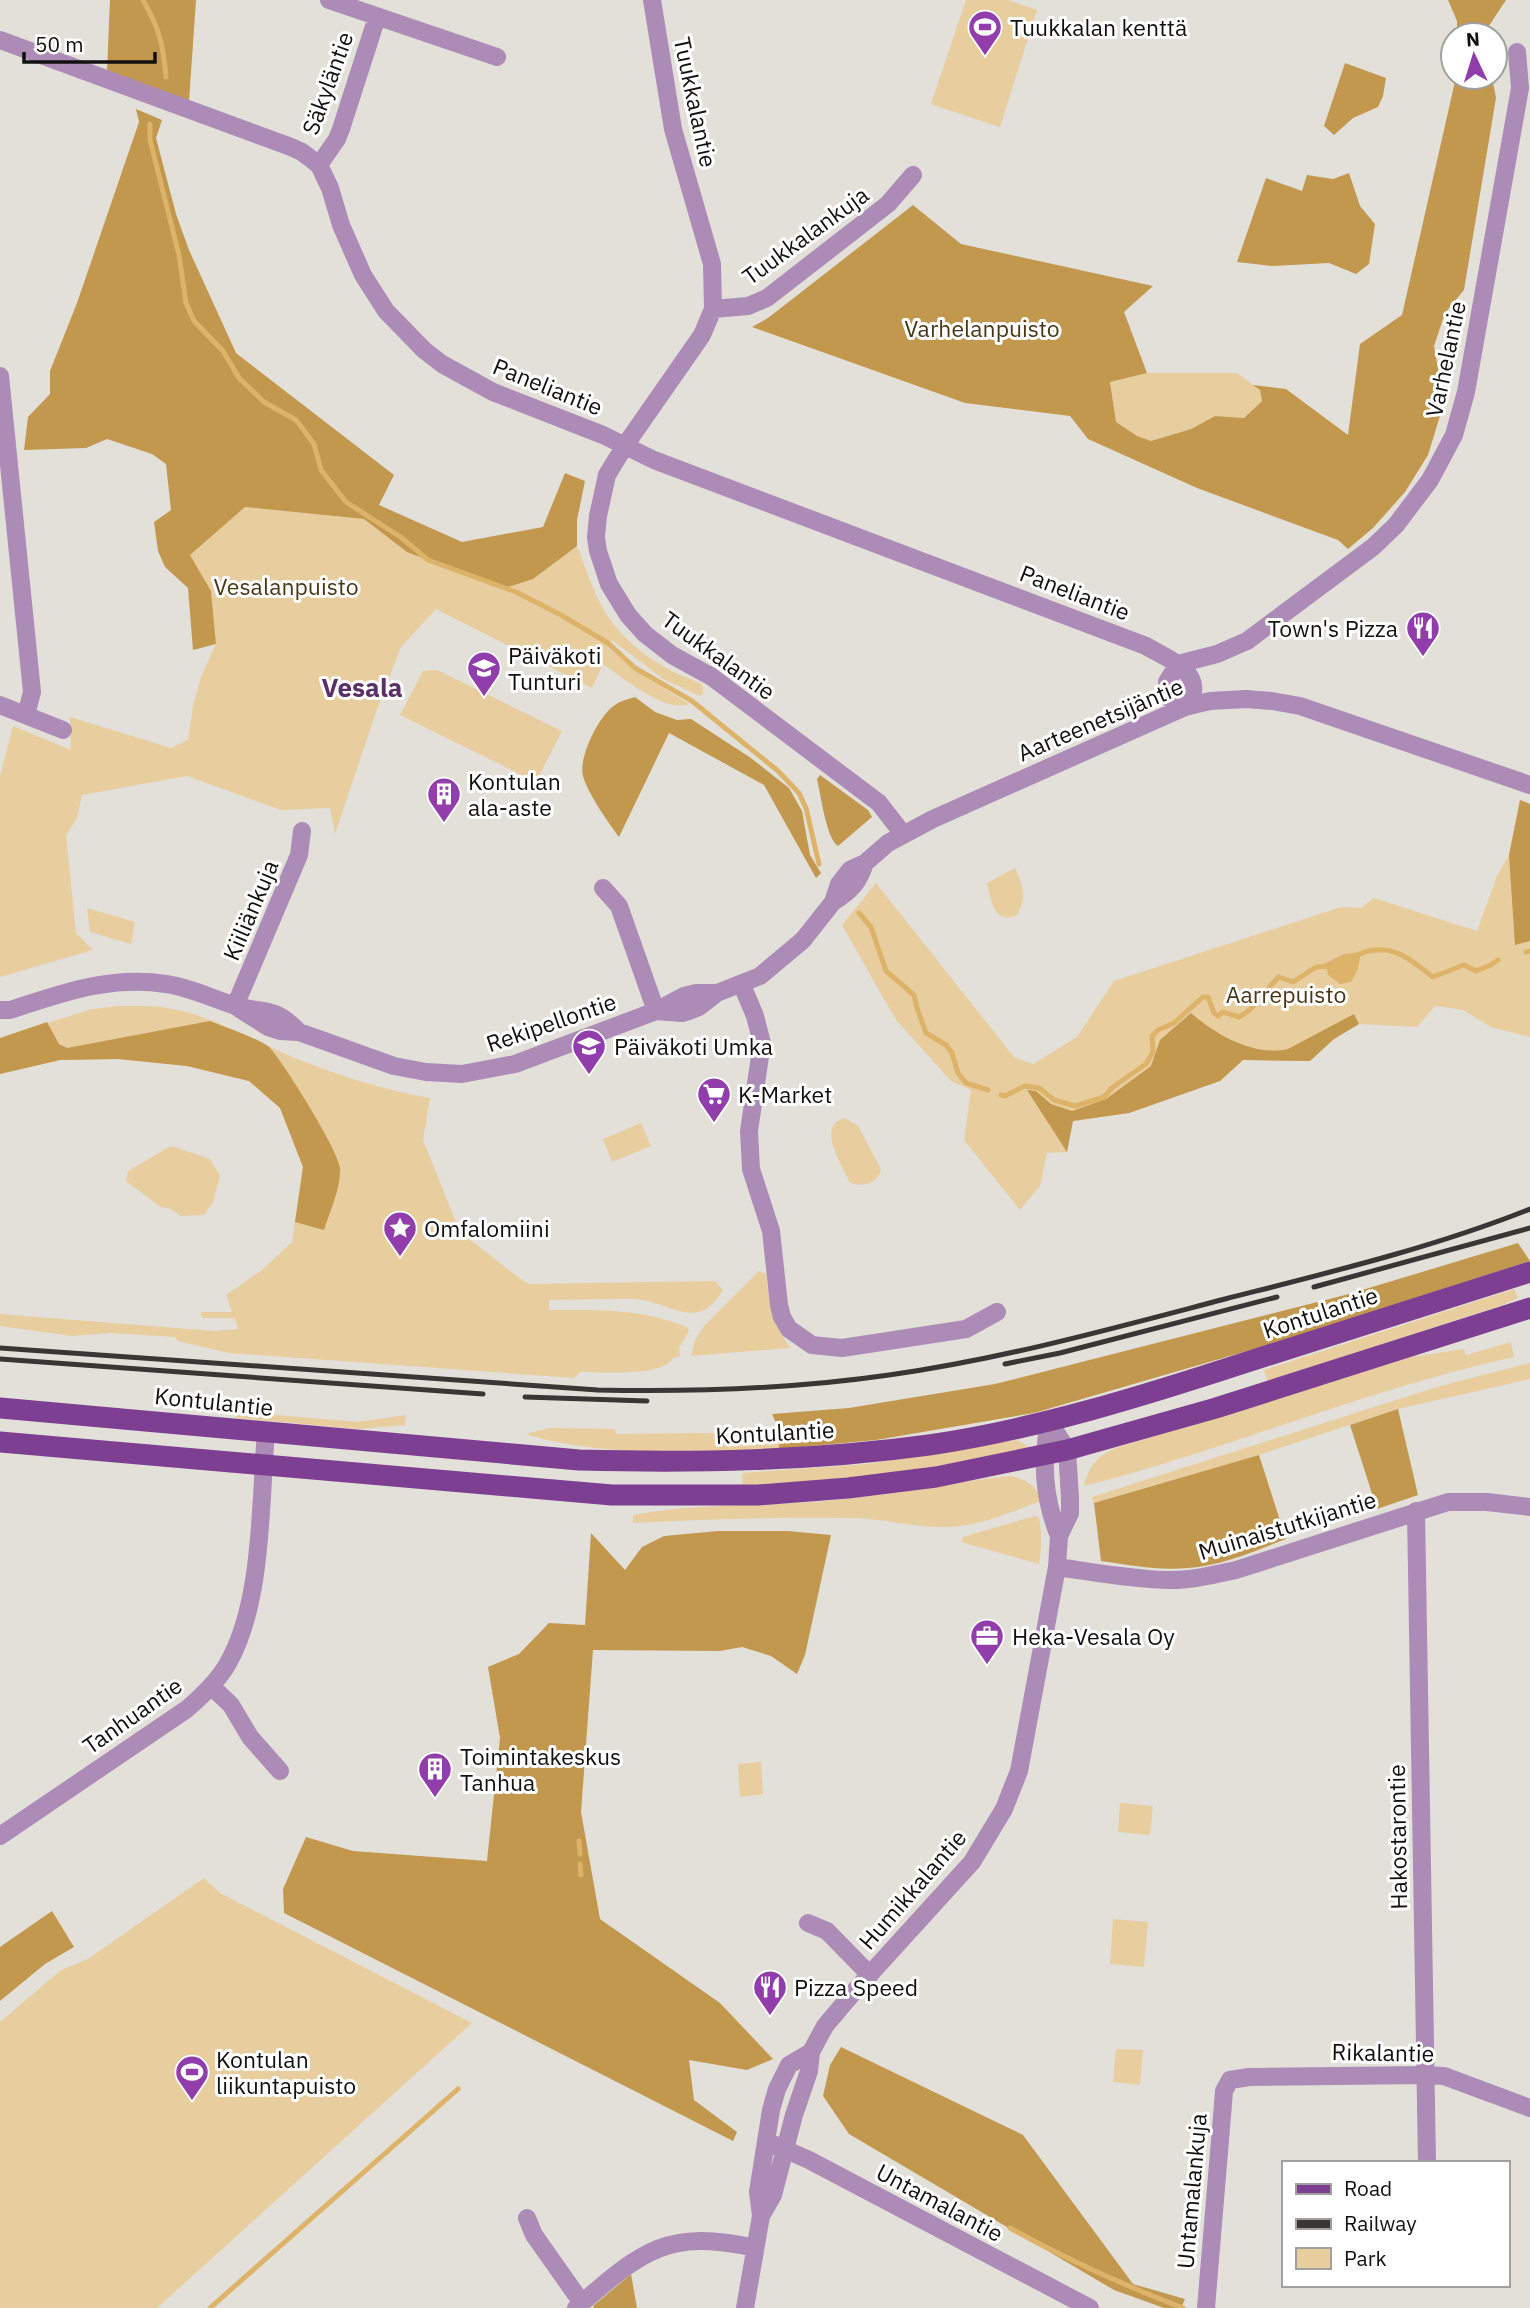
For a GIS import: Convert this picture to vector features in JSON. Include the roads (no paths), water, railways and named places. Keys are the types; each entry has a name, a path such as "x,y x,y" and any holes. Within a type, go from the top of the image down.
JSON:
{"main road":[{"name":"Kontulantie","path":"0,1408 579,1460 732,1461 842,1455 931,1444 1049,1420 1130,1399 1530,1272"},
{"path":"0,1442 612,1495 758,1496 936,1477 1043,1456 1216,1408 1530,1308"}],"street":[{"path":"328,0 497,57"},
{"name":"Tuukkalantie","path":"652,0 673,129 712,264 713,309 702,335 607,475 596,537 610,584 628,615 645,634 672,655 712,677 879,803 892,816 903,834"},
{"name":"Säkyläntie","path":"319,165 341,129 377,17"},
{"path":"0,40 291,147 319,165"},
{"name":"Varhelantie","path":"1178,664 1217,654 1247,641 1295,607 1373,547 1415,502 1436,470 1454,435 1466,391 1520,88 1517,52"},
{"name":"Paneliantie","path":"319,165 363,275 386,311 409,337 442,364 464,377 603,435 624,447 1128,638 1178,664"},
{"name":"Tuukkalankuja","path":"713,309 748,306 767,298 888,204 913,175"},
{"path":"0,376 32,692 26,715"},
{"path":"1178,664 1167,682 1170,699 1185,708"},
{"name":"Aarteenetsijäntie","path":"742,985 760,976 803,940 833,902 849,892 860,878 865,863 903,834 1062,760 1185,708 1210,701 1236,699 1286,703 1530,785"},
{"path":"0,705 63,730"},
{"name":"Kiiliänkuja","path":"235,1006 299,855 302,831"},
{"path":"603,888 619,906 656,1012"},
{"name":"Rekipellontie","path":"3,1013 80,987 107,982 167,984 235,1006 267,1010 285,1017 299,1032 394,1066 426,1072 462,1074 515,1064 656,1012 684,996 717,993 742,985"},
{"path":"742,985 755,1016 762,1043 749,1131 751,1169 771,1231 779,1305 789,1329 813,1345 842,1348 966,1329 997,1312"},
{"name":"Humikkalantie","path":"761,2216 773,2195 811,2052 825,2026 972,1862 1004,1809 1019,1771 1057,1567 1059,1536 1070,1513 1067,1450 1049,1420"},
{"name":"Humikkalantie","path":"1049,1420 1043,1456 1051,1517 1059,1536"},
{"name":"Tanhuantie","path":"0,1836 187,1709 211,1686 233,1653 251,1600 266,1432"},
{"name":"Muinaistutkijantie","path":"1057,1567 1131,1578 1168,1580 1200,1577 1236,1570 1448,1502 1466,1500 1530,1507"},
{"name":"Hakostarontie","path":"1416,1511 1426,2161"},
{"path":"211,1686 227,1701 250,1737 280,1771"},
{"path":"808,1923 827,1931 870,1975"},
{"name":"Humikkalantie","path":"745,2308 761,2216 758,2192 778,2089 789,2065 811,2052"},
{"name":"Rikalantie","path":"1230,2080 1249,2077 1425,2075 1444,2077 1530,2108"},
{"name":"Untamalankuja","path":"1206,2308 1223,2104 1226,2084 1230,2080"},
{"name":"Untamalantie","path":"766,2141 786,2148 1090,2308"},
{"path":"527,2218 534,2235 579,2306 640,2255 657,2248 676,2243 706,2241 755,2248"}],"waterway":[{"path":"143,0 160,37 166,77"},
{"path":"150,124 150,140 179,255 186,303 194,321 223,351 239,378 264,402 296,420 314,444 321,470 346,502 402,538 428,560 516,592 561,615 608,643 635,668 692,701 778,771 799,793 806,808 819,864"},
{"path":"859,913 871,927 886,971 914,995 926,1033 946,1045 952,1053 958,1073 966,1083 988,1090"},
{"path":"1357,955 1379,950 1398,953 1433,977 1464,965 1476,971 1498,960"},
{"path":"1526,952 1530,951"},
{"path":"1001,1095 1005,1096 1025,1086 1039,1088 1054,1100 1075,1106 1104,1097 1113,1087 1146,1064 1153,1052 1152,1036 1158,1030 1174,1023 1203,997 1208,997 1214,1013 1218,1016 1223,1012 1239,1017 1251,1009 1279,977 1293,982 1316,967 1331,966"},
{"path":"579,1841 580,1854"},
{"path":"580,1864 581,1875"},
{"path":"210,2308 458,2089"},
{"path":"1010,2228 1095,2271 1183,2308"}],"railway":[{"path":"0,1348 598,1390 707,1390 816,1384 932,1368 1058,1342 1379,1259 1530,1209"},
{"path":"1314,1287 1530,1228"},
{"path":"1005,1364 1060,1353 1277,1297"},
{"path":"0,1359 483,1394"},
{"path":"525,1397 647,1401"}],"place":[{"name":"Tuukkalan kenttä","path":"985,57"},
{"name":"Town's Pizza","path":"1423,658"},
{"name":"Päiväkoti Tunturi","path":"484,698"},
{"name":"Kontulan ala-aste","path":"444,824"},
{"name":"Päiväkoti Umka","path":"589,1076"},
{"name":"K-Market","path":"714,1124"},
{"name":"Omfalomiini","path":"400,1258"},
{"name":"Heka-Vesala Oy","path":"987,1666"},
{"name":"Toimintakeskus Tanhua","path":"435,1799"},
{"name":"Pizza Speed","path":"770,2017"},
{"name":"Kontulan liikuntapuisto","path":"192,2102"}],"district":[{"name":"Vesala","path":"362,687"}],"park label":[{"name":"Varhelanpuisto","path":"982,328"},
{"name":"Vesalanpuisto","path":"286,586"},
{"name":"Aarrepuisto","path":"1286,994"}]}
